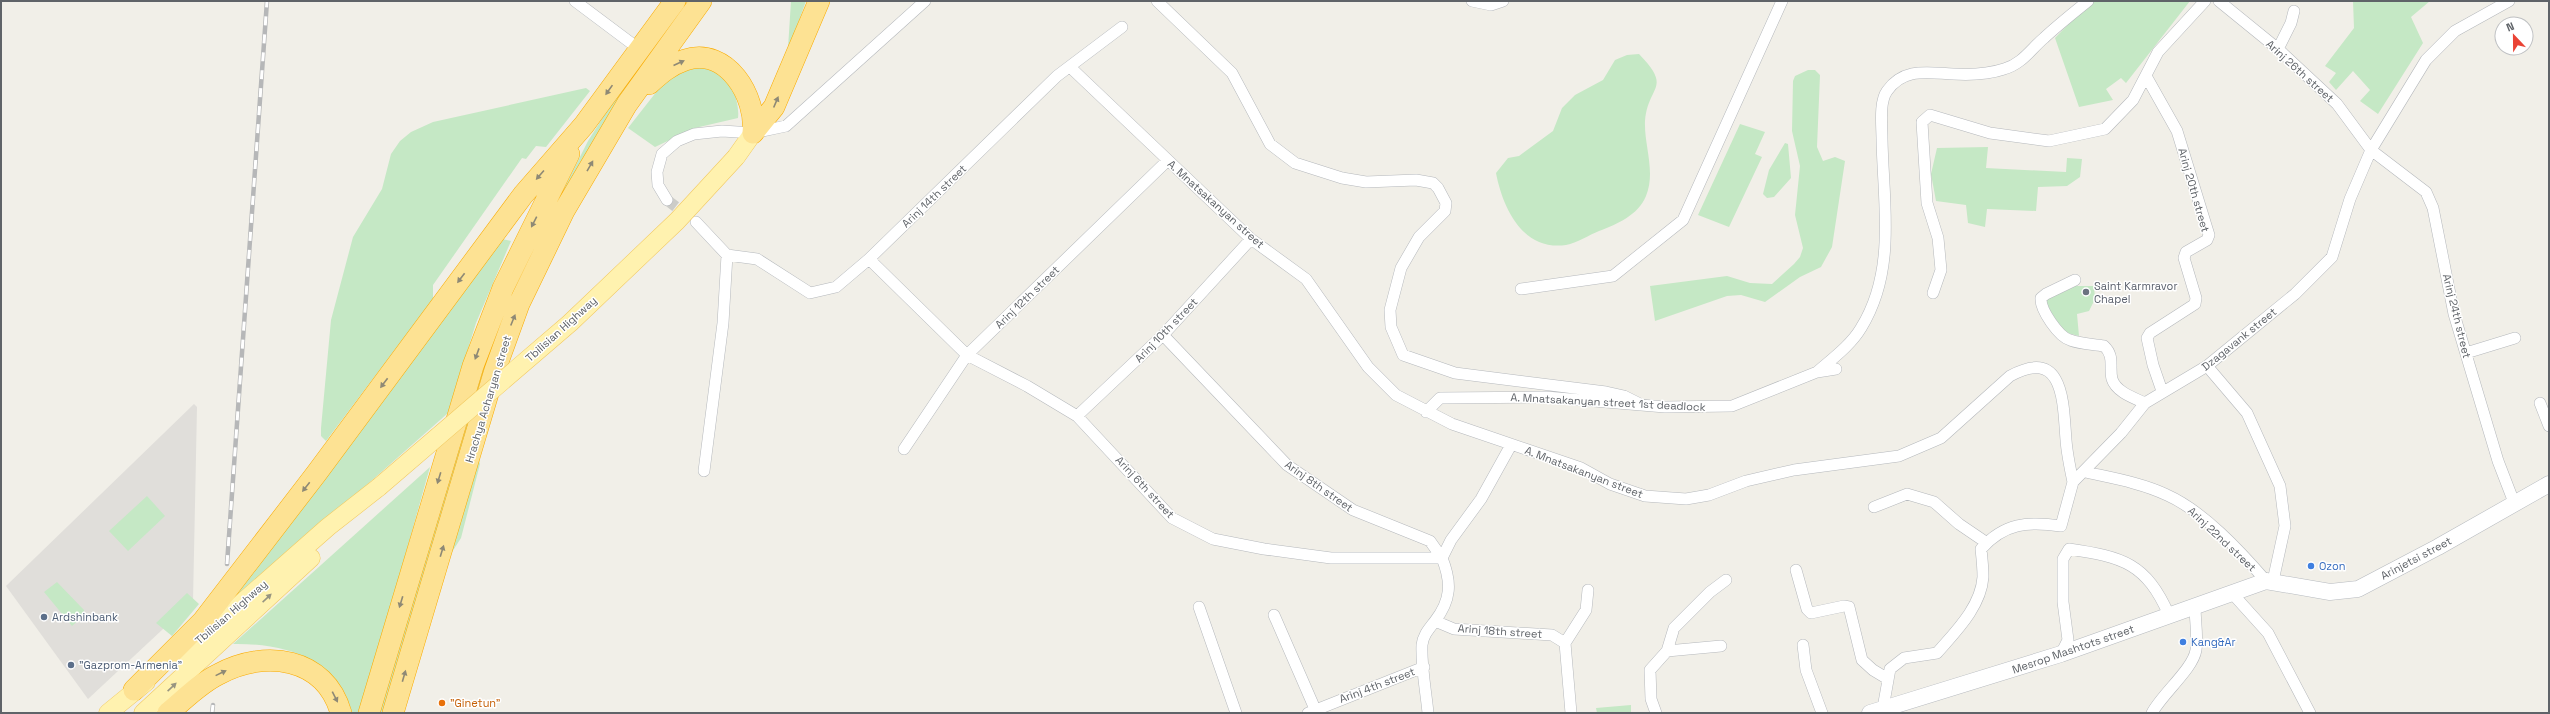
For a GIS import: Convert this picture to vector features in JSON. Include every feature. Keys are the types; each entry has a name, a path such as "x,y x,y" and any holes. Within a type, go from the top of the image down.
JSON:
{"highway":[{"path":"627,104 701,1"},
{"path":"753,133 774,107 819,1"},
{"path":"134,690 203,620 316,474 523,195 584,125 669,9"},
{"path":"669,9 663,25 666,30 679,30"},
{"path":"627,104 668,67 686,59 706,59 719,64 732,72 742,84 749,97 754,125 753,133"},
{"name":"Hrachya Acharyan street","path":"393,713 510,327 564,212 627,104"},
{"name":"Hrachya Acharyan street","path":"368,713 480,347 522,246 584,125"},
{"path":"168,713 218,674 239,665 284,661 312,671 326,682 337,697 341,713"}],"main road":[{"name":"Tbilisian Highway","path":"108,713 134,690 170,665 328,527 380,487 570,323 677,221 736,156 753,133"},
{"name":"Tbilisian Highway","path":"143,713 336,534 353,509"}],"street":[{"path":"575,1 639,49"},
{"path":"667,200 658,185 657,172 662,154 677,141 694,134 722,131 753,133 786,126 925,1"},
{"path":"1157,1 1232,74 1270,144 1295,163 1360,181 1416,180 1432,183 1438,188 1446,203 1445,211 1419,237 1404,262 1390,310 1391,328 1403,355 1455,373 1606,392 1624,396 1638,403"},
{"path":"1472,1 1491,5 1503,1"},
{"path":"1521,289 1613,276 1683,220 1782,1"},
{"path":"1817,372 1839,353 1861,328 1873,303 1883,266 1887,230 1883,188 1882,123 1886,92 1897,81 1915,72 1953,74 1995,72 2016,64 2043,38 2088,1"},
{"path":"1933,293 1941,270 1938,238 1927,203 1922,122 1930,115 1990,133 2049,140 2105,129 2133,100 2158,52 2205,1"},
{"name":"Arinj 26th street","path":"2219,1 2278,49 2337,104 2371,150"},
{"name":"Dzagavank street","path":"2072,482 2085,472 2121,433 2145,403 2162,391 2207,366 2295,294 2332,257 2350,200 2371,150 2426,60 2455,31 2509,1"},
{"path":"2278,49 2291,23 2294,11"},
{"name":"Arinj 14th street","path":"727,255 756,259 810,293 836,287 869,259 1057,76 1122,27"},
{"name":"A. Mnatsakanyan street","path":"1070,67 1167,161 1251,239 1306,279 1368,368 1390,390 1426,412 1452,424 1581,468 1610,484 1646,496 1686,499 1708,495 1746,481 1794,470 1899,456 1941,438 2010,376 2033,367 2044,369 2055,378 2062,394 2072,482"},
{"name":"Arinj 20th street","path":"2146,76 2177,131 2209,235 2207,240 2186,252 2184,258 2196,298 2195,304 2150,333 2147,338 2153,365 2162,391"},
{"name":"Arinj 24th street","path":"2371,150 2426,192 2433,208 2454,314 2498,460 2515,505"},
{"name":"Arinj 12th street","path":"904,449 967,355 1167,161"},
{"path":"696,222 727,255 723,323 704,471"},
{"name":"Arinj 10th street","path":"1077,416 1162,335 1251,239"},
{"name":"Arinj 6th street","path":"869,259 967,355 1027,386 1077,416 1172,518 1213,539 1264,549 1331,558 1442,558"},
{"path":"2075,280 2041,298 2041,303 2052,325 2069,340 2104,346 2111,356 2112,379 2116,386 2145,403"},
{"name":"Arinj 8th street","path":"1162,335 1287,465 1353,510 1430,541 1442,558"},
{"path":"2466,353 2515,338"},
{"path":"2207,366 2247,413 2280,486 2285,526 2270,581"},
{"name":"A. Mnatsakanyan street 1st deadlock","path":"1426,412 1440,398 1546,397 1638,403 1672,407 1732,406 1817,372 1836,369"},
{"path":"2540,403 2549,426"},
{"path":"1428,713 1422,645 1425,633 1443,610 1448,596 1449,575 1442,558 1451,540 1481,500 1511,445"},
{"name":"Arinj 22nd street","path":"2085,472 2137,484 2167,494 2194,510 2270,581"},
{"path":"1877,711 1890,669 1904,658 1937,653 1959,628 1976,602 1983,578 1981,549 1994,535 2017,526 2040,523 2061,526 2072,482"},
{"name":"Arinjetsi street","path":"2270,581 2330,592 2358,589 2515,505 2549,484"},
{"path":"1874,507 1907,494 1934,502 1959,524 1987,543"},
{"path":"2061,654 2068,640 2063,602 2063,559 2070,549 2111,556 2125,561 2138,570 2159,591 2169,615"},
{"path":"1796,570 1807,609 1811,613 1844,606 1849,607 1862,660 1873,670 1888,679"},
{"path":"1656,713 1651,699 1650,670 1667,651 1674,628 1710,592 1726,580"},
{"name":"Mesrop Mashtots street","path":"1877,711 2061,654 2231,592 2270,581"},
{"path":"1571,713 1565,643 1586,610 1588,590"},
{"path":"2231,592 2268,633 2310,713"},
{"path":"2152,713 2158,702 2191,661 2196,650 2195,606"},
{"path":"1199,607 1236,713"},
{"path":"1274,616 1312,711"},
{"name":"Arinj 18th street","path":"1435,621 1454,629 1552,635 1565,643"},
{"path":"1802,645 1806,670 1822,713"},
{"path":"1667,651 1721,646"},
{"name":"Arinj 4th street","path":"1312,711 1424,667"}],"shaded area":[{"path":"194,404 197,407 193,601 88,699 6,586"}],"green space":[{"path":"791,1 806,1 788,48"},
{"path":"2091,1 2190,1 2126,83 2121,78 2106,89 2113,100 2079,107 2055,38"},
{"path":"2353,1 2430,1 2411,17 2423,43 2378,114 2360,101 2370,90 2353,71 2336,90 2329,82 2336,73 2325,66 2354,28"},
{"path":"660,38 543,234 386,713 378,713 459,441 502,312 588,141 614,100"},
{"path":"1639,54 1655,74 1657,81 1647,109 1645,121 1650,168 1649,187 1646,196 1633,214 1627,218 1574,243 1566,245 1551,245 1538,241 1527,234 1518,225 1510,213 1499,187 1496,173 1508,158 1519,156 1553,131 1562,108 1575,95 1603,80 1615,60 1627,55"},
{"path":"709,67 718,71 724,76 729,82 735,97 738,118 695,128 655,147 628,128 668,77 684,68"},
{"path":"1808,70 1815,70 1820,75 1817,147 1823,161 1835,157 1845,161 1832,247 1821,267 1800,277 1765,302 1741,295 1727,296 1655,321 1650,286 1727,276 1750,283 1772,284 1800,257 1803,248 1795,215 1800,166 1792,131 1793,81 1795,76"},
{"path":"586,88 590,91 546,147 536,146 526,159 522,158 433,285 433,299 326,441 321,436 321,428 331,320 353,237 382,189 391,154 400,141 411,132 433,122"},
{"path":"1740,124 1765,132 1755,154 1762,157 1729,227 1698,215"},
{"path":"1785,143 1788,144 1791,178 1774,197 1767,198 1763,194 1769,170"},
{"path":"1988,147 1986,168 2066,172 2067,158 2082,159 2080,177 2067,186 2038,187 2036,211 1987,209 1985,227 1968,223 1966,205 1936,201 1931,174 1937,148"},
{"path":"502,239 511,241 476,323 448,413 187,644"},
{"path":"2070,286 2094,286 2095,299 2089,311 2077,314 2079,336 2063,332 2043,299"},
{"path":"479,460 480,464 461,538 443,566"},
{"path":"430,467 361,713 352,713 345,694 335,679 322,667 306,658 289,651 271,647 252,644 233,644"},
{"path":"147,496 165,516 128,551 109,531"},
{"path":"57,582 84,610 84,615 72,626 44,592"},
{"path":"187,593 199,604 172,636 156,623"},
{"path":"1631,705 1631,713 1597,713 1596,708"}],"tunnel":[{"path":"667,200 689,217"}],"railway":[{"path":"227,564 267,1"},
{"path":"212,713 213,705"}],"place":[{"name":"Saint Karmravor Chapel","path":"2086,292"},
{"name":"Ozon","path":"2311,566"},
{"name":"Ardshinbank","path":"44,617"},
{"name":"Kang&Ar","path":"2183,642"},
{"name":"\"Gazprom-Armenia\"","path":"71,665"},
{"name":"\"Ginetun\"","path":"442,703"}]}
